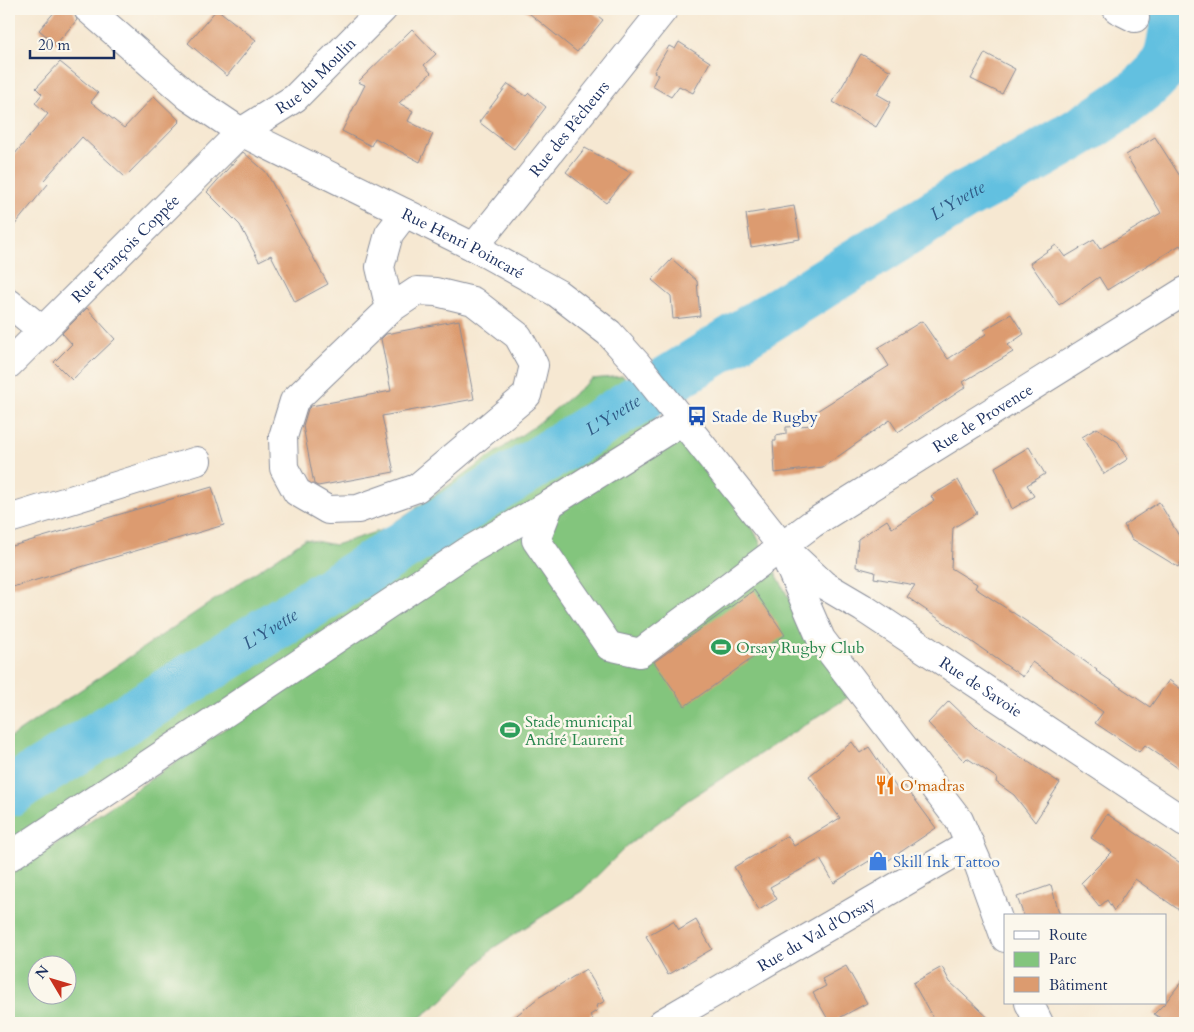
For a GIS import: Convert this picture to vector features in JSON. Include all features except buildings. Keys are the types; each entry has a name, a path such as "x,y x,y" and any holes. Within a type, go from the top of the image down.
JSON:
{"street":[{"name":"Rue Henri Poincaré","path":"88,9 189,97 241,132 474,248 557,293 609,333 638,364 781,546"},
{"name":"Rue du Moulin","path":"241,132 295,98 383,9"},
{"name":"Rue des Pêcheurs","path":"474,248 664,9"},
{"name":"Rue François Coppée","path":"9,364 241,132"},
{"path":"390,310 380,267 389,234 405,213"},
{"path":"417,291 436,292 473,301 518,336 534,365 527,395 416,488 358,509 328,510 297,492 284,468 283,437 294,401 390,310 417,291"},
{"name":"Rue de Provence","path":"550,504 536,540 609,646 640,653 781,546 1185,291"},
{"path":"9,304 44,331"},
{"path":"9,857 468,551 550,504 679,415"},
{"path":"9,519 197,461"},
{"path":"781,546 821,639 959,820 970,844 1004,935"},
{"name":"Rue de Savoie","path":"781,546 824,585 863,608 1185,822"},
{"name":"Rue du Val d'Orsay","path":"662,1023 970,844"},
{"path":"1030,1004 1039,1023"}],"green space":[{"path":"623,376 656,417 651,430 9,851 9,738 305,539 335,545 385,529 536,425 592,379"},
{"name":"Stade municipal André Laurent","path":"678,432 753,529 798,616 853,694 688,800 627,846 582,891 493,948 443,1000 413,1023 9,1023 9,876 508,535"}],"waterway":[{"name":"L'Yvette","path":"9,792 962,197 1042,154 1107,114 1135,94 1156,75 1168,57 1177,9"}],"place":[{"name":"Stade de Rugby","path":"697,416"},
{"name":"Orsay Rugby Club","path":"721,647"},
{"name":"Stade municipal André Laurent","path":"510,730"},
{"name":"O'madras","path":"885,785"},
{"name":"Skill Ink Tattoo","path":"878,861"}]}
